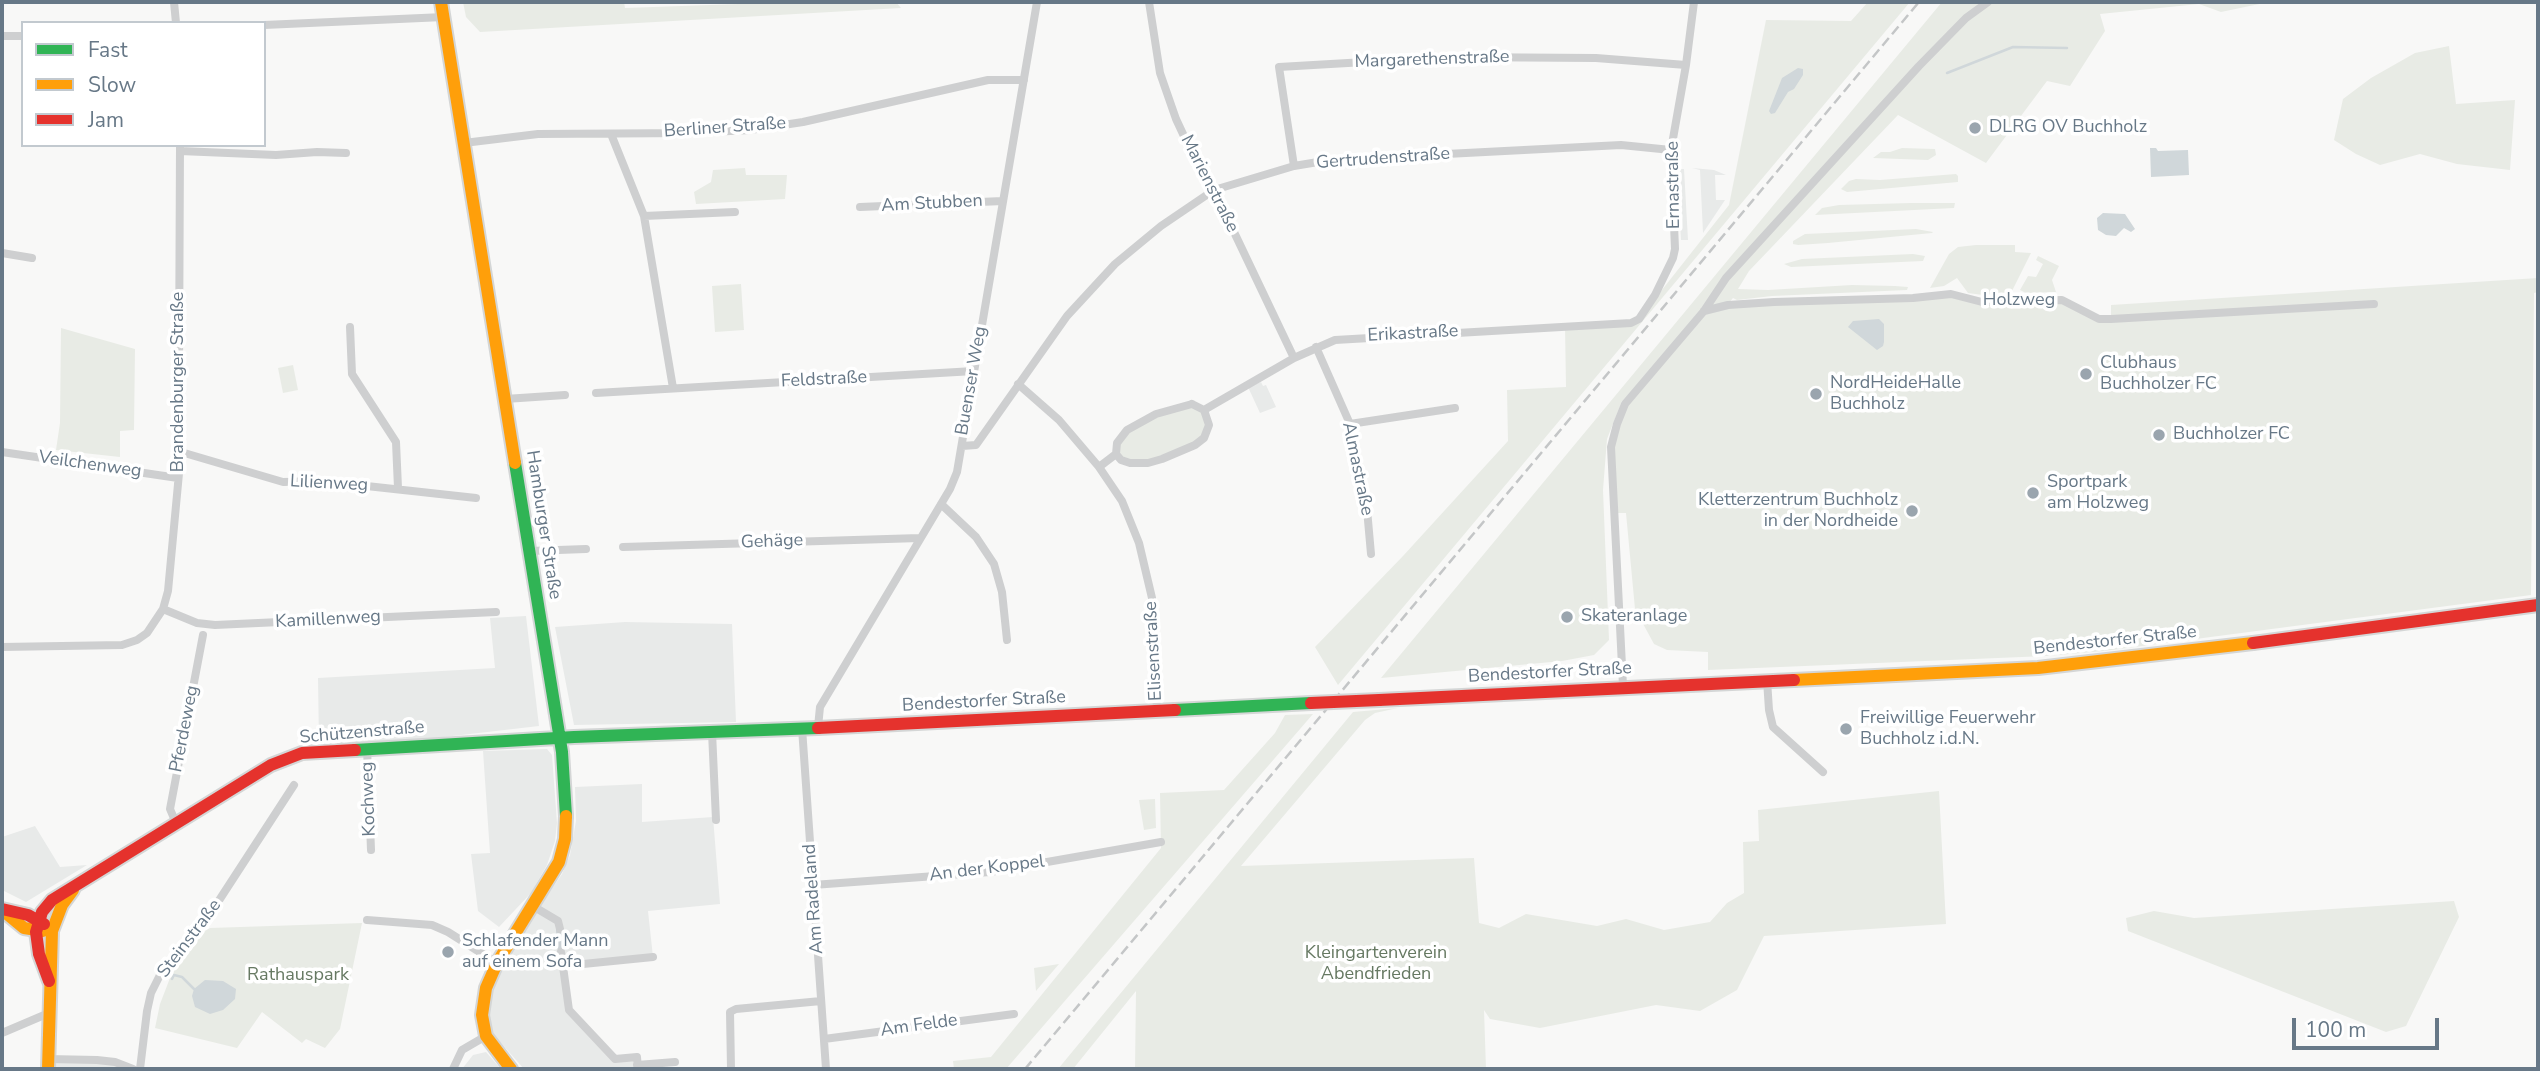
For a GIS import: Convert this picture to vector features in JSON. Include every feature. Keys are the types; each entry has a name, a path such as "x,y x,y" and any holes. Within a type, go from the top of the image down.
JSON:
{"street":[{"path":"174,2 176,21"},
{"name":"Hamburger Straße","path":"441,2 560,737 566,802 565,838 555,869 497,963 486,988 482,1015 486,1037"},
{"name":"Buenser Weg","path":"818,727 820,706 941,504 957,472 1037,2"},
{"name":"Marienstraße","path":"1150,2 1160,73 1176,120 1204,179 1214,190 1294,358"},
{"name":"Ernastraße","path":"1639,319 1655,295 1675,249 1671,150 1694,2"},
{"path":"1623,686 1611,447 1625,404 1704,312 1726,278 1919,66 1966,19 1988,2"},
{"path":"266,25 444,17"},
{"path":"2,36 21,36"},
{"name":"Margarethenstraße","path":"1294,166 1279,67 1451,57 1596,58 1686,65"},
{"name":"Berliner Straße","path":"464,143 538,134 692,134 750,130 803,122 988,80 1024,80"},
{"path":"611,134 644,216 673,388"},
{"name":"Gertrudenstraße","path":"961,446 976,445 1067,316 1115,264 1161,226 1214,190 1294,166 1331,160 1621,145 1671,150"},
{"path":"180,148 276,155 346,152"},
{"name":"Brandenburger Straße","path":"2,647 122,645 147,633 163,610 168,591 181,452 180,148"},
{"name":"Am Stubben","path":"860,207 1003,201"},
{"path":"644,216 735,212"},
{"path":"2,253 32,258"},
{"name":"Holzweg","path":"1704,312 1728,305 1951,294 1982,302 2062,300 2099,319 2374,304"},
{"name":"Erikastraße","path":"1204,410 1294,358 1335,340 1631,323 1639,319"},
{"path":"349,327 352,374 396,442 398,488"},
{"name":"Almastraße","path":"1316,347 1350,424 1366,498 1371,554"},
{"name":"Feldstraße","path":"596,393 974,370"},
{"name":"Elisenstraße","path":"1018,384 1059,420 1099,467 1122,501 1139,543 1152,598 1157,711"},
{"path":"505,399 565,395"},
{"path":"1192,404 1204,410 1209,425 1204,438 1195,445 1148,463 1130,463 1121,460 1116,454 1117,443 1127,430 1156,414 1192,404"},
{"path":"1350,424 1455,408"},
{"name":"Veilchenweg","path":"2,452 178,478"},
{"name":"Lilienweg","path":"181,452 283,482 321,481 476,498"},
{"path":"1099,467 1116,454"},
{"path":"941,504 976,537 994,565 1002,592 1007,640"},
{"name":"Gehäge","path":"623,547 920,538"},
{"path":"530,551 586,548"},
{"name":"Bendestorfer Straße","path":"560,737 802,728 1623,686 2038,668 2112,661 2538,605"},
{"name":"Kamillenweg","path":"163,610 197,623 215,625 496,612"},
{"name":"Pferdeweg","path":"176,823 170,809 203,635"},
{"path":"1768,680 1773,727 1823,772"},
{"name":"Am Radeland","path":"802,728 826,1069"},
{"path":"712,732 716,820"},
{"name":"Schützenstraße","path":"49,981 39,954 37,925 52,900 287,757 319,751 560,737"},
{"name":"Kochweg","path":"367,748 371,850"},
{"name":"Steinstraße","path":"140,1069 147,1011 151,993 161,973 203,925 294,785"},
{"name":"An der Koppel","path":"813,885 990,872 1161,842"},
{"name":"Schützenstraße","path":"48,1064 52,931 62,905 77,884"},
{"path":"531,905 558,920 560,929"},
{"path":"2,909 52,931"},
{"path":"367,920 432,925 497,963"},
{"path":"561,952 569,1010 615,1059 637,1058 638,1067 675,1062"},
{"path":"563,966 653,957"},
{"path":"730,1069 730,1012 736,1009 821,1001"},
{"path":"2,1033 48,1013"},
{"name":"Am Felde","path":"824,1039 1014,1014"},
{"path":"453,1069 462,1050 486,1037 511,1069"},
{"path":"48,1064 97,1060 115,1062 133,1069"}],"shaded area":[{"path":"1798,68 1803,69 1803,75 1775,113 1771,114 1769,111 1782,78"},
{"path":"2150,148 2156,148 2158,151 2188,150 2189,175 2151,177"},
{"path":"1692,168 1714,170 1726,175 1715,175 1716,200 1725,200 1703,233 1700,170"},
{"path":"1677,169 1684,169 1688,240 1681,240"},
{"path":"2103,213 2125,214 2135,229 2131,232 2124,228 2116,236 2106,235 2098,230 2097,218"},
{"path":"1879,319 1884,324 1884,342 1877,350 1848,327 1853,321"},
{"path":"1261,382 1263,386 1266,385 1276,407 1260,413 1248,387"},
{"path":"526,616 539,726 418,740 319,744 318,678 495,668 490,618"},
{"path":"625,622 732,624 736,722 574,725 555,627"},
{"path":"547,749 552,755 557,823 555,841 547,865 531,893 499,927 478,911 471,854 490,853 483,751"},
{"path":"642,784 642,822 713,817 720,904 648,911 653,957 563,967 569,1010 614,1059 637,1057 638,1069 524,1069 492,1033 488,1015 492,985 525,927 562,874 570,855 576,821 575,787"},
{"path":"35,826 60,867 87,865 26,902 2,890 2,837"},
{"path":"205,980 223,981 236,989 235,999 223,1010 210,1014 195,1007 192,996 194,989"},
{"path":"486,1052 501,1069 462,1069 473,1055"},
{"path":"48,1059 97,1060 133,1069 48,1069"}],"green space":[{"path":"463,2 624,2 625,8 795,2 896,2 901,8 480,32 466,17"},
{"path":"1868,2 1910,2 1338,685 1315,647 1508,441 1507,390 1566,387 1565,326 1639,319 1729,205 1766,20 1851,21"},
{"name":"Sportpark am Holzweg","path":"1942,2 2269,2 2221,12 2199,4 2100,14 2105,31 2070,86 2047,81 1986,163 1898,115 1749,271 1738,289 1852,285 1908,287 1907,290 1737,300 1733,298 1728,304 1951,294 1968,299 2062,300 2099,319 2111,319 2111,305 2538,278 2538,292 2534,293 2531,595 2104,651 2046,656 1708,670 1708,652 1667,650 1654,644 1635,609 1626,513 1614,513 1611,447 1625,404 1622,401 1607,439 1603,490 1609,640 1594,655 1562,661 1381,678"},
{"path":"2449,46 2456,104 2515,100 2510,170 2457,164 2420,154 2380,165 2334,140 2343,99 2371,78 2415,53"},
{"path":"1902,148 1935,149 1936,155 1928,160 1873,158 1881,152"},
{"path":"745,168 746,175 787,175 785,199 696,204 694,192 711,182 713,170"},
{"path":"1956,174 1958,182 1847,192 1841,189 1849,181 1856,179 1880,180"},
{"path":"1955,203 1954,208 1815,215 1822,208 1839,205"},
{"path":"1916,229 1933,232 1793,244 1793,241 1805,234"},
{"path":"2015,245 2015,252 2031,253 2010,295 1968,293 1957,278 1944,286 1930,288 1949,254 1958,247"},
{"path":"1913,254 1925,256 1923,261 1791,267 1784,264 1802,259"},
{"path":"2038,256 2059,266 2052,280 2056,292 2026,293 2020,290 2028,276 2036,277 2043,264 2036,260"},
{"path":"741,284 744,330 715,332 712,286"},
{"path":"61,328 135,349 134,430 120,431 120,457 56,450 60,423"},
{"path":"293,365 298,390 283,393 278,368"},
{"path":"1192,404 1208,419 1204,438 1162,459 1121,460 1116,449 1121,436 1156,414"},
{"name":"Kleingartenverein Abendfrieden","path":"1398,708 1375,713 1365,720 1241,866 1474,858 1479,923 1499,928 1526,914 1597,926 1626,919 1664,930 1710,922 1727,903 1744,893 1743,842 1759,841 1758,810 1939,791 1946,924 1764,936 1737,990 1700,1011 1656,1005 1540,1028 1490,1019 1484,1010 1486,1069 1135,1069 1136,991 1073,1069 1058,1069 1353,712"},
{"path":"1313,714 1006,1069 954,1069 953,1061 991,1057 1161,848 1160,793 1224,790 1275,733 1285,715"},
{"path":"1155,799 1156,828 1144,830 1139,800"},
{"path":"2454,901 2459,917 2406,1026 2386,1032 2128,931 2126,918 2154,911 2194,918"},
{"name":"Rathauspark","path":"362,923 340,1029 325,1048 306,1039 302,1043 262,1012 237,1048 155,1028 160,1004 184,952 200,934 210,928"},
{"path":"1059,964 1036,991 1034,968"}],"waterway":[{"path":"1947,73 2013,47 2067,48"},
{"path":"172,979 174,975 182,977 194,989"}],"tunnel":[{"path":"560,929 561,952"}],"railway":[{"path":"1025,1069 1919,2"}],"traffic: fast":[{"path":"515,463 562,752 566,816"},
{"path":"1175,710 1311,703"},
{"path":"355,750 574,737 818,728"}],"traffic: slow":[{"path":"441,2 515,463"},
{"path":"1794,680 2038,668 2253,643"},
{"path":"511,1069 486,1036 482,1015 486,988 497,963 559,862 565,839 566,816"},
{"path":"48,1069 52,931 62,905 73,890"},
{"path":"2,910 24,928 43,931"}],"traffic: jam":[{"path":"2253,643 2538,605"},
{"path":"1379,700 1794,680"},
{"path":"1311,703 1379,700"},
{"path":"818,728 1175,710"},
{"path":"49,981 39,954 36,932 42,912 52,900 271,765 302,753 355,750"},
{"path":"2,909 28,915 44,924"}],"place":[{"name":"DLRG OV Buchholz","path":"1975,128"},
{"name":"Clubhaus Buchholzer FC","path":"2086,374"},
{"name":"NordHeideHalle Buchholz","path":"1816,394"},
{"name":"Buchholzer FC","path":"2159,435"},
{"name":"Sportpark am Holzweg","path":"2033,493"},
{"name":"Kletterzentrum Buchholz in der Nordheide","path":"1912,511"},
{"name":"Skateranlage","path":"1567,617"},
{"name":"Freiwillige Feuerwehr Buchholz i.d.N.","path":"1846,729"},
{"name":"Schlafender Mann auf einem Sofa","path":"448,952"}]}
